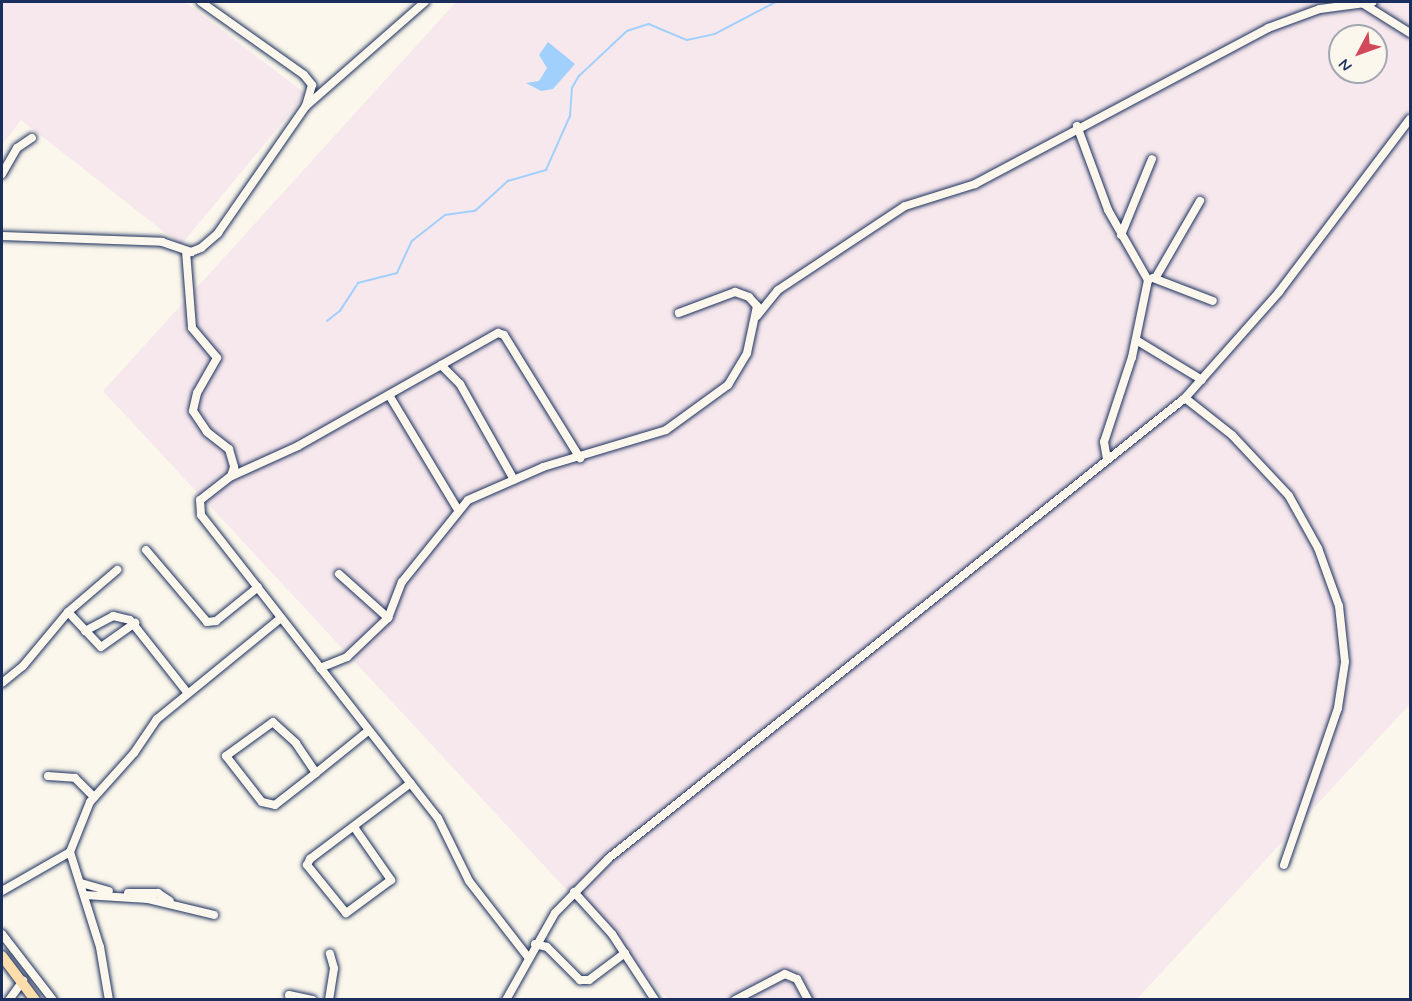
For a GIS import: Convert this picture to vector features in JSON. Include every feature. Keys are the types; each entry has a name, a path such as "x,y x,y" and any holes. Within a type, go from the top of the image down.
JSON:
{"main road":[{"path":"2,956 35,999"}],"street":[{"path":"201,2 304,75 312,85 306,106"},
{"path":"2,236 162,242 186,251 201,248 218,233 306,106 425,2"},
{"path":"757,316 778,290 905,206 956,194 1077,126 1268,28 1320,9 1373,2"},
{"path":"1362,3 1410,33"},
{"path":"506,999 536,944 574,892 650,824 1185,398 1279,292 1410,119"},
{"path":"1077,126 1121,235 1152,278 1213,301"},
{"path":"2,174 17,148 33,138"},
{"path":"1121,235 1152,159"},
{"path":"1107,459 1104,442 1113,406 1136,340 1152,278 1200,201"},
{"path":"186,251 192,328 218,358 197,393 193,411 207,432 229,450 234,467 231,476"},
{"path":"320,669 347,657 388,618 402,582 468,500 514,480 666,430 728,384 747,353 757,316 757,306 749,297 735,292 679,314"},
{"path":"528,957 469,881 438,818 368,731 199,510 203,496 231,476 298,447 441,365 483,338 504,335 580,458"},
{"path":"1136,340 1202,380"},
{"path":"441,365 460,384 514,480"},
{"path":"389,395 458,510"},
{"path":"1185,398 1232,435 1289,495 1318,548 1339,606 1345,662 1338,708 1284,865"},
{"path":"147,550 207,622 221,618 258,587"},
{"path":"2,683 23,666 68,612 117,570"},
{"path":"339,574 388,618"},
{"path":"68,612 104,647 135,623"},
{"path":"85,631 113,616 135,623 186,691"},
{"path":"2,891 70,852 94,797 134,753 157,718 186,691 282,618"},
{"path":"316,773 296,743 273,722 226,756 262,802 274,805 316,773 368,731"},
{"path":"48,776 75,778 94,797"},
{"path":"354,827 391,880 346,913 307,865 354,827 411,783"},
{"path":"70,852 85,895 107,974 109,999"},
{"path":"81,883 102,891 158,893 172,903"},
{"path":"574,892 625,953 655,999"},
{"path":"85,895 172,903 214,915"},
{"path":"2,934 53,999"},
{"path":"536,944 547,947 580,980 589,980 625,953"},
{"path":"329,999 334,968 330,954"},
{"path":"735,999 785,974 796,979 808,999"},
{"path":"9,999 23,981"},
{"path":"289,995 312,999"}],"shaded area":[{"path":"2,2 185,2 306,94 181,245 21,120 2,145"},
{"path":"456,2 1410,2 1410,704 1137,999 668,999 103,391"}],"water":[{"path":"548,42 575,64 553,89 541,91 526,83 539,81 547,68 539,55"}],"waterway":[{"path":"327,321 340,311 358,283 397,273 412,241 445,215 475,211 508,181 546,170 570,116 572,88 579,76 627,31 649,24 687,40 715,34 776,2"}]}
